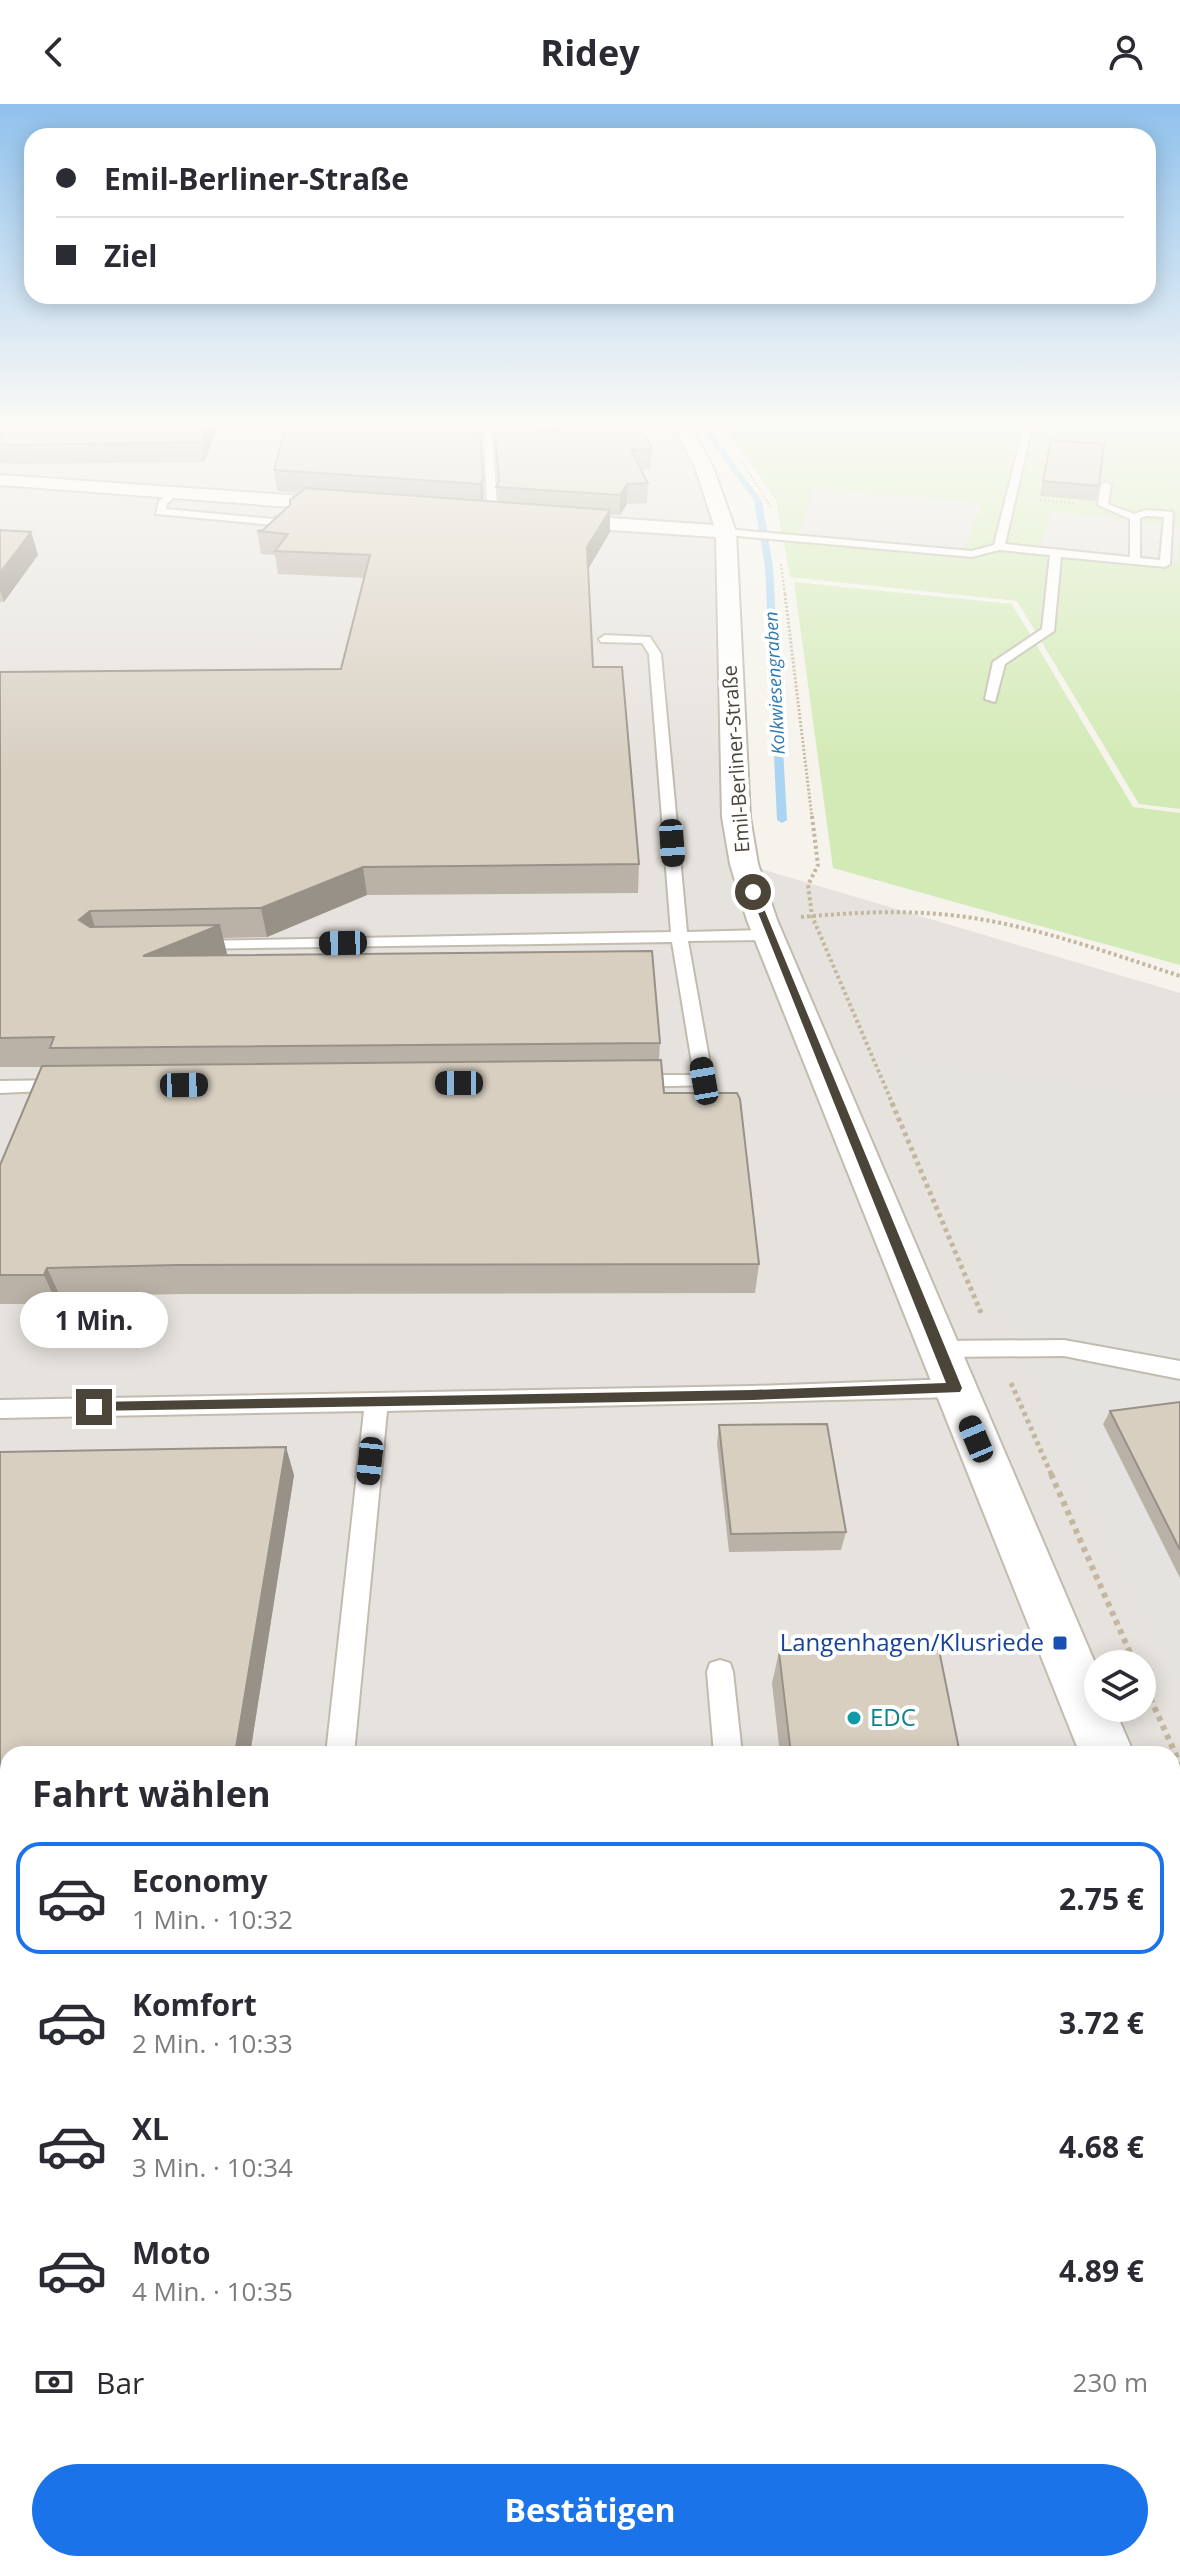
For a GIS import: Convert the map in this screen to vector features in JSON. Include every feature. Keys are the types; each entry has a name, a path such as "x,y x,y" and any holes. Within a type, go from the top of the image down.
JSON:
{"street":[{"name":"Emil-Berliner-Straße","path":"736,537 736,817 744,864 768,935 1104,1746"}],"lane":[{"path":"808,537 972,554 999,547 1165,564 1167,537"},
{"path":"999,547 1001,537"},
{"path":"1135,561 1136,537"},
{"path":"991,699 999,662 1048,631 1056,553"},
{"path":"605,639 646,640 655,654 679,936 704,1081 610,1082"},
{"path":"177,947 768,935"},
{"path":"0,1087 78,1086"},
{"path":"939,1349 1064,1348 1180,1370"},
{"path":"0,1409 955,1388"},
{"path":"341,1746 376,1402"},
{"path":"720,1672 727,1746"}],"path":[{"path":"778,537 818,865 808,885 812,916 995,1347 1129,1650"},
{"path":"812,916 932,914 972,918 1074,942 1180,976"},
{"path":"1156,1711 1172,1746"}],"shaded area":[{"path":"0,537 722,537 744,864 1180,993 1180,1746 0,1746"},
{"path":"841,537 969,537 965,549"},
{"path":"1043,537 1179,537 1178,563 1040,548"},
{"path":"891,1060 1180,1103 1180,1680 1022,1346"}],"green space":[{"path":"783,537 1180,537 1180,809 1139,804 1017,601 790,577"},
{"path":"794,582 1012,604 1133,807 1180,813 1180,965 833,868"}],"building":[{"path":"0,537 27,537 0,573"},
{"path":"286,537 593,537 587,547 593,667 622,667 639,864 363,867 261,908 90,911 79,920 90,927 220,925 143,956 652,951 660,1043 50,1048 54,1037 0,1038 0,672 341,669 370,555 275,551"},
{"path":"661,1060 664,1093 737,1093 740,1099 759,1264 177,1265 47,1268 44,1275 0,1275 0,1165 42,1066"},
{"path":"1180,1402 1180,1550 1110,1411"},
{"path":"827,1424 846,1532 731,1534 719,1425"},
{"path":"286,1447 236,1746 0,1746 0,1452"},
{"name":"EDC","path":"939,1650 958,1746 790,1746 779,1652"}],"waterway":[{"name":"Kolkwiesengraben","path":"764,537 769,567 782,820"}],"place":[{"name":"Langenhagen/Klusriede","path":"1060,1643"},
{"name":"EDC","path":"854,1718"}],"route":[{"path":"94,1407 752,1395 955,1388 753,892"}]}
